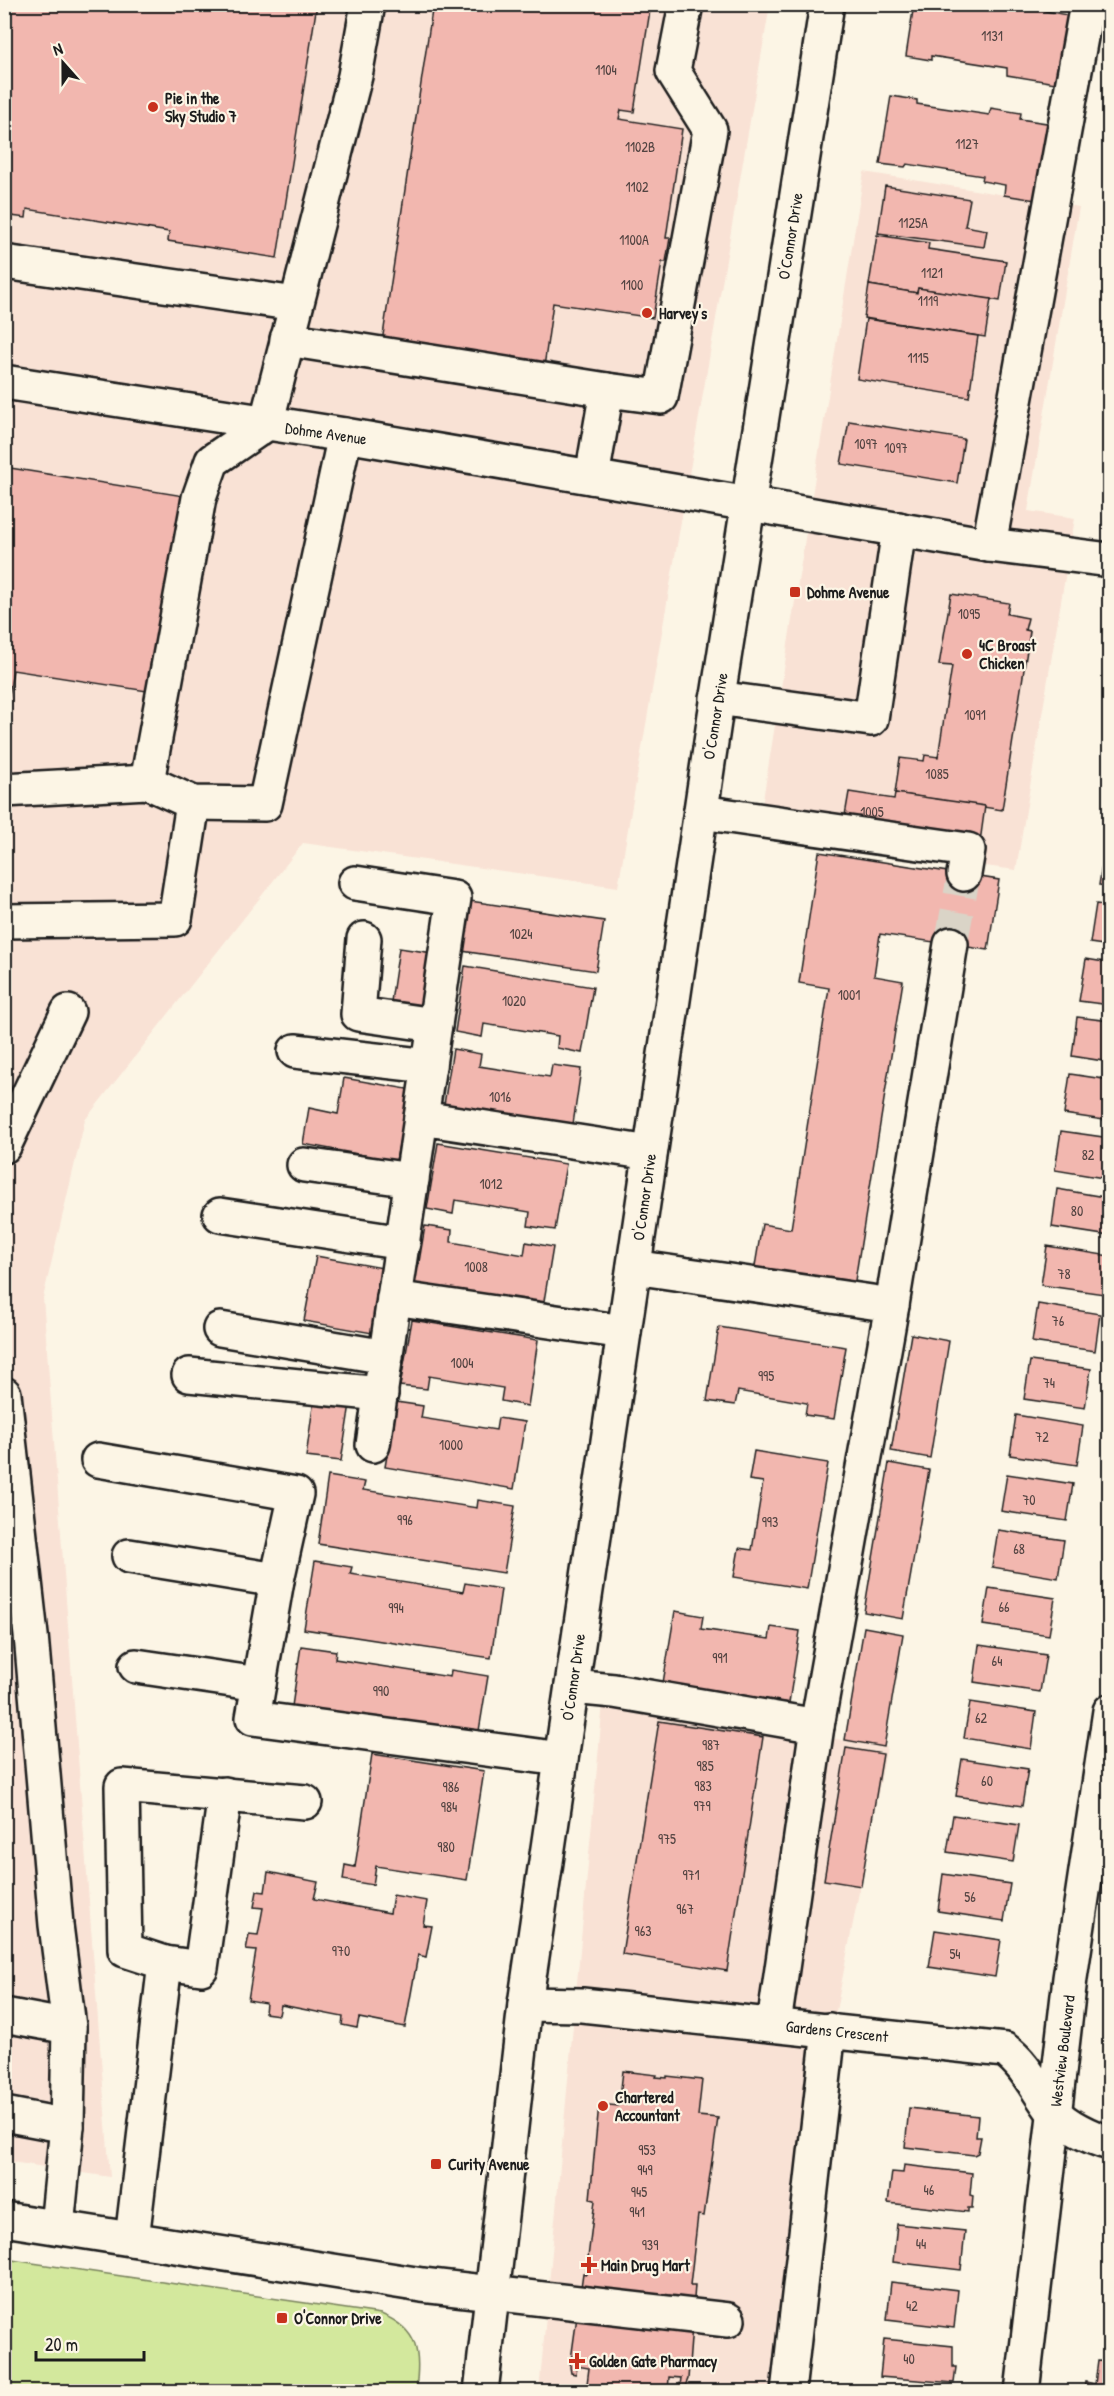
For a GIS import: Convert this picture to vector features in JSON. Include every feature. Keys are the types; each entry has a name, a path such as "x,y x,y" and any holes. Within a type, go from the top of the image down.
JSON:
{"street":[{"path":"147,782 200,498 212,461 266,424 355,76 368,4"},
{"path":"287,339 661,397 710,130 673,71 686,4"},
{"name":"O'Connor Drive","path":"481,2391 525,2004 717,698 827,4"},
{"path":"989,545 1087,4"},
{"path":"4,262 296,304"},
{"name":"Dohme Avenue","path":"4,382 345,435 748,502 989,545 1110,560"},
{"path":"592,477 607,390"},
{"path":"4,790 147,782 193,803 265,804 345,435"},
{"path":"717,698 872,719 898,529"},
{"path":"4,921 175,919 193,803"},
{"path":"701,812 968,850 964,874"},
{"path":"355,883 454,898 373,1445"},
{"path":"364,939 358,1014 435,1025"},
{"path":"774,2024 817,1726 892,1305 951,944"},
{"path":"4,1146 68,1012"},
{"path":"295,1051 429,1066"},
{"path":"421,1118 650,1153"},
{"path":"304,1165 412,1180"},
{"path":"220,1215 403,1243"},
{"path":"634,1267 892,1305"},
{"path":"394,1298 624,1332"},
{"path":"220,1329 386,1357"},
{"path":"189,1375 381,1394"},
{"path":"4,1394 31,1635 56,1925 69,2027 67,2126 57,2227"},
{"path":"98,1460 296,1494 253,1718 561,1759"},
{"path":"129,1556 278,1580"},
{"path":"136,1666 260,1684"},
{"path":"572,1687 614,1691 817,1726"},
{"name":"Westview Boulevard","path":"1022,2391 1070,1978 1110,1711"},
{"path":"225,1794 201,1968 165,1963 125,1950 122,1786 225,1794 305,1802"},
{"path":"132,2239 165,1963"},
{"name":"Gardens Crescent","path":"525,2004 582,2005 1005,2050 1018,2060 1054,2112 1093,2139 1110,2142"},
{"path":"4,2015 69,2027"},
{"path":"788,2391 829,2030"},
{"path":"4,2114 67,2126"},
{"path":"4,2219 492,2294 728,2320"}],"shaded area":[{"path":"5,5 770,5 618,887 303,843 85,1120 43,1298 110,2177 5,2161"},
{"path":"864,172 1079,207 1028,511 1075,518 1016,870 757,837"},
{"path":"603,1703 887,1747 826,2063 786,2391 539,2392"}],"green space":[{"path":"5,2259 381,2314 403,2327 415,2344 418,2365 416,2391 5,2391"}],"building":[{"name":"Pie in the Sky Studio 7","path":"4,4 317,4 277,258 168,241 169,232 27,209 26,218 4,215"},
{"path":"433,4 651,4 634,112 621,110 619,119 682,129 666,238 670,238 666,262 662,262 653,318 553,303 544,367 382,342"},
{"path":"914,4 992,4 1015,8 1015,4 1040,4 1046,5 1045,11 1078,17 1067,85 1007,75 1007,68 931,56 931,60 906,56"},
{"path":"891,96 917,100 917,104 989,115 991,108 1021,113 1020,119 1053,124 1042,201 1004,195 1005,185 982,181 983,176 907,164 905,167 880,164"},
{"path":"885,186 970,199 965,226 987,230 984,247 878,233"},
{"path":"877,235 929,243 928,249 1006,261 1000,301 918,288 917,293 869,285"},
{"path":"869,285 917,293 918,288 991,299 985,337 864,318"},
{"path":"866,319 978,336 969,397 857,379"},
{"path":"849,421 964,439 957,483 841,464"},
{"path":"4,467 184,496 153,692 13,670 4,726"},
{"path":"951,594 1009,603 1007,614 1028,618 1025,630 1030,631 1002,810 895,793 900,758 924,761 925,755 938,757 952,666 939,665"},
{"path":"849,792 894,799 895,793 985,806 980,842 843,827"},
{"path":"1105,846 1110,846 1110,886 1099,885"},
{"path":"819,852 999,880 988,950 880,934 874,976 903,981 853,1293 753,1278 762,1224 791,1229 829,988 799,983"},
{"path":"470,901 604,921 596,971 462,951"},
{"path":"1096,904 1110,906 1110,946 1090,943"},
{"path":"399,948 433,953 422,1020 389,1015"},
{"path":"1086,959 1110,963 1110,1005 1079,1001"},
{"path":"465,966 593,987 582,1053 557,1048 558,1036 484,1024 482,1037 455,1032"},
{"path":"1077,1017 1110,1021 1110,1062 1072,1056"},
{"path":"453,1049 481,1054 479,1066 550,1077 552,1065 581,1069 571,1138 442,1117"},
{"path":"1070,1074 1110,1080 1110,1121 1064,1114"},
{"path":"344,1078 413,1090 406,1135 401,1134 396,1161 303,1144 309,1108 338,1114"},
{"path":"1061,1131 1110,1138 1110,1179 1055,1170"},
{"path":"438,1143 566,1164 555,1230 528,1226 530,1212 455,1200 453,1214 427,1209"},
{"path":"1057,1189 1110,1198 1110,1236 1052,1227"},
{"path":"425,1226 452,1230 451,1242 524,1255 526,1242 553,1247 542,1313 414,1292"},
{"path":"1047,1246 1110,1256 1104,1294 1041,1285"},
{"path":"316,1256 383,1268 372,1333 304,1321"},
{"path":"1038,1304 1100,1314 1095,1351 1032,1342"},
{"path":"412,1320 538,1340 528,1406 501,1401 503,1388 429,1376 427,1389 400,1386"},
{"path":"719,1327 846,1347 834,1419 805,1415 807,1403 738,1391 735,1405 707,1401"},
{"path":"911,1334 949,1341 930,1458 891,1451"},
{"path":"1030,1361 1091,1369 1085,1408 1024,1399"},
{"path":"314,1399 350,1404 341,1461 306,1457"},
{"path":"396,1402 423,1406 421,1418 496,1430 498,1418 525,1422 514,1489 385,1467"},
{"path":"1016,1415 1083,1426 1077,1465 1010,1455"},
{"path":"754,1451 828,1463 807,1589 734,1577 739,1548 752,1550 763,1482 749,1480"},
{"path":"889,1463 929,1470 903,1619 864,1612"},
{"path":"1007,1474 1073,1484 1067,1521 1001,1511"},
{"path":"328,1476 365,1482 363,1490 477,1508 478,1500 515,1506 504,1573 318,1544"},
{"path":"998,1530 1064,1540 1058,1578 992,1567"},
{"path":"315,1561 352,1567 350,1574 463,1592 465,1583 501,1589 491,1658 304,1629"},
{"path":"989,1588 1055,1598 1049,1635 983,1625"},
{"path":"675,1611 703,1616 701,1629 769,1639 771,1627 800,1631 789,1703 663,1683"},
{"path":"864,1627 903,1634 884,1747 845,1740"},
{"path":"979,1645 1046,1655 1040,1692 974,1682"},
{"path":"301,1646 336,1651 335,1659 450,1677 451,1670 488,1676 477,1743 291,1713"},
{"path":"970,1702 1036,1712 1031,1749 964,1738"},
{"path":"659,1721 763,1737 727,1971 622,1954"},
{"path":"846,1748 883,1754 861,1886 824,1880"},
{"path":"372,1754 484,1771 467,1880 376,1866 373,1885 343,1880 345,1865 355,1867"},
{"path":"962,1759 1028,1769 1022,1806 956,1796"},
{"path":"953,1815 1019,1825 1013,1862 947,1852"},
{"path":"268,1872 318,1882 314,1899 390,1913 393,1895 427,1901 423,1925 432,1926 426,1957 418,1955 405,2027 359,2018 357,2028 342,2025 343,2017 281,2005 279,2015 265,2013 266,2003 248,2000 256,1951 246,1950 249,1934 258,1935 263,1908 254,1907 257,1891 265,1892"},
{"path":"943,1874 1010,1884 1004,1921 938,1911"},
{"path":"935,1930 1001,1940 995,1977 929,1967"},
{"path":"623,2071 657,2075 656,2077 702,2080 698,2116 718,2118 704,2216 698,2215 690,2285 695,2285 688,2379 685,2386 680,2386 681,2378 669,2377 668,2392 586,2392 589,2368 577,2366 576,2374 571,2373 570,2367 583,2273 586,2274 595,2200 590,2199 599,2104 619,2106"},
{"path":"909,2108 978,2116 976,2137 981,2137 978,2153 974,2155 905,2147"},
{"path":"904,2165 972,2173 970,2195 973,2196 972,2208 968,2208 968,2212 888,2203 892,2172 903,2173"},
{"path":"897,2224 965,2231 961,2270 893,2262"},
{"path":"891,2282 958,2290 954,2328 887,2320"},
{"path":"884,2339 953,2346 953,2367 956,2367 954,2383 880,2377"},
{"path":"1098,2361 1110,2362 1110,2392 1084,2392 1085,2382 1095,2384"}],"tunnel":[{"path":"951,944 964,874"}],"place":[{"name":"Pie in the Sky Studio 7","path":"153,107"},
{"name":"Harvey's","path":"647,313"},
{"name":"Dohme Avenue","path":"795,592"},
{"name":"4C Broast Chicken","path":"967,654"},
{"name":"Chartered Accountant","path":"603,2106"},
{"name":"Curity Avenue","path":"436,2164"},
{"name":"Main Drug Mart","path":"589,2265"},
{"name":"O'Connor Drive","path":"282,2318"},
{"name":"Golden Gate Pharmacy","path":"577,2361"}]}
